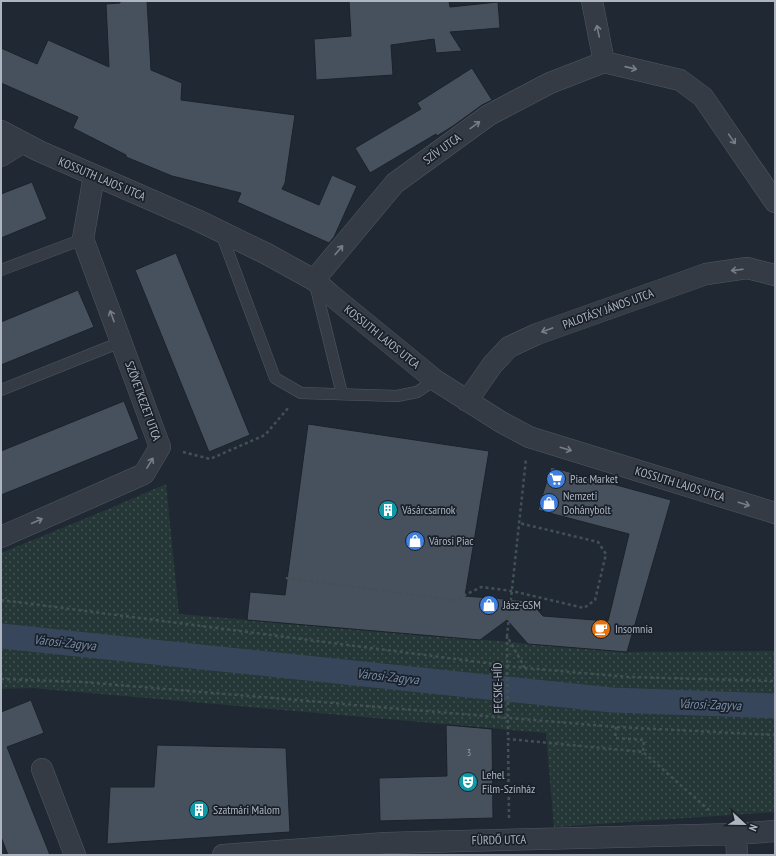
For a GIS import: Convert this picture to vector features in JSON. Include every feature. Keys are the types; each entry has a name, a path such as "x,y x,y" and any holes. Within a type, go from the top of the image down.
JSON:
{"street":[{"path":"592,1 604,62 680,80 703,97 775,202"},
{"name":"SZÍV UTCA","path":"314,280 395,183 489,115 550,83 604,62"},
{"name":"KOSSUTH LAJOS UTCA","path":"1,132 39,152 196,220 267,254 314,280 435,380 501,422 529,437 775,513"},
{"path":"1,156 22,143"},
{"path":"83,239 94,176"},
{"name":"SZÖVETKEZET UTCA","path":"1,537 144,474 160,447 83,239"},
{"name":"PALOTÁSY JÁNOS UTCA","path":"467,401 493,364 509,347 537,334 706,274 747,268 775,275"},
{"path":"42,769 75,855"},
{"name":"FÜRDŐ UTCA","path":"223,855 387,849 509,840 736,834 775,831"},
{"path":"736,834 737,855"}],"lane":[{"path":"221,232 275,378 301,392 397,396 417,392 435,380"},
{"path":"1,270 83,239"},
{"path":"314,280 342,394"},
{"path":"1,390 121,342"}],"path":[{"path":"160,447 210,459 265,435 301,392"},
{"name":"FECSKE-HÍD","path":"509,840 507,636 529,437"},
{"path":"286,578 455,600 481,587 512,591 584,608 595,600 606,554 598,542 519,523"},
{"path":"1,600 525,668 628,677 775,681"},
{"path":"507,636 525,668"},
{"path":"1,679 91,682 616,727 775,735"},
{"path":"616,727 616,738 644,740 643,752"},
{"path":"508,739 643,752 736,834"}],"shaded area":[{"path":"166,484 179,614 627,652 775,651 775,812 554,827 546,733 32,688 1,689 1,553"}],"building":[{"path":"120,1 147,1 151,70 182,83 181,100 295,115 285,183 282,189 319,205 332,175 357,186 334,237 329,243 237,202 241,193 172,176 126,157 126,155 73,128 78,117 1,83 1,48 37,64 48,40 109,67 106,4 120,3"},
{"path":"349,1 449,1 450,7 498,2 500,28 450,32 462,51 436,53 434,39 391,45 393,75 316,80 314,39 351,36"},
{"path":"472,68 492,100 482,105 437,136 436,134 370,173 355,148 421,109 417,103"},
{"path":"32,182 47,219 1,238 1,194"},
{"path":"176,253 250,435 209,452 135,270"},
{"path":"78,290 94,327 1,365 1,322"},
{"path":"124,401 139,439 1,495 1,451"},
{"path":"308,424 489,451 465,596 530,601 543,616 608,621 629,534 538,510 551,467 671,500 627,652 528,644 507,620 480,640 247,620 250,592 285,595"},
{"path":"31,700 44,733 7,747 50,855 8,855 1,837 1,712"},
{"path":"446,725 492,729 493,818 380,821 379,778 447,776"},
{"name":"Szatmári Malom","path":"157,745 286,748 290,832 107,844 110,787 154,787"}],"waterway":[{"name":"Városi-Zagyva","path":"1,636 612,700 775,706"}],"place":[{"name":"Piac Market","path":"556,479"},
{"name":"Nemzeti Dohánybolt","path":"549,503"},
{"name":"Vásárcsarnok","path":"388,510"},
{"name":"Városi Piac","path":"415,541"},
{"name":"Jász-GSM","path":"489,605"},
{"name":"Insomnia","path":"601,629"},
{"name":"Lehel Film-Színház","path":"468,782"},
{"name":"Szatmári Malom","path":"199,810"}]}
